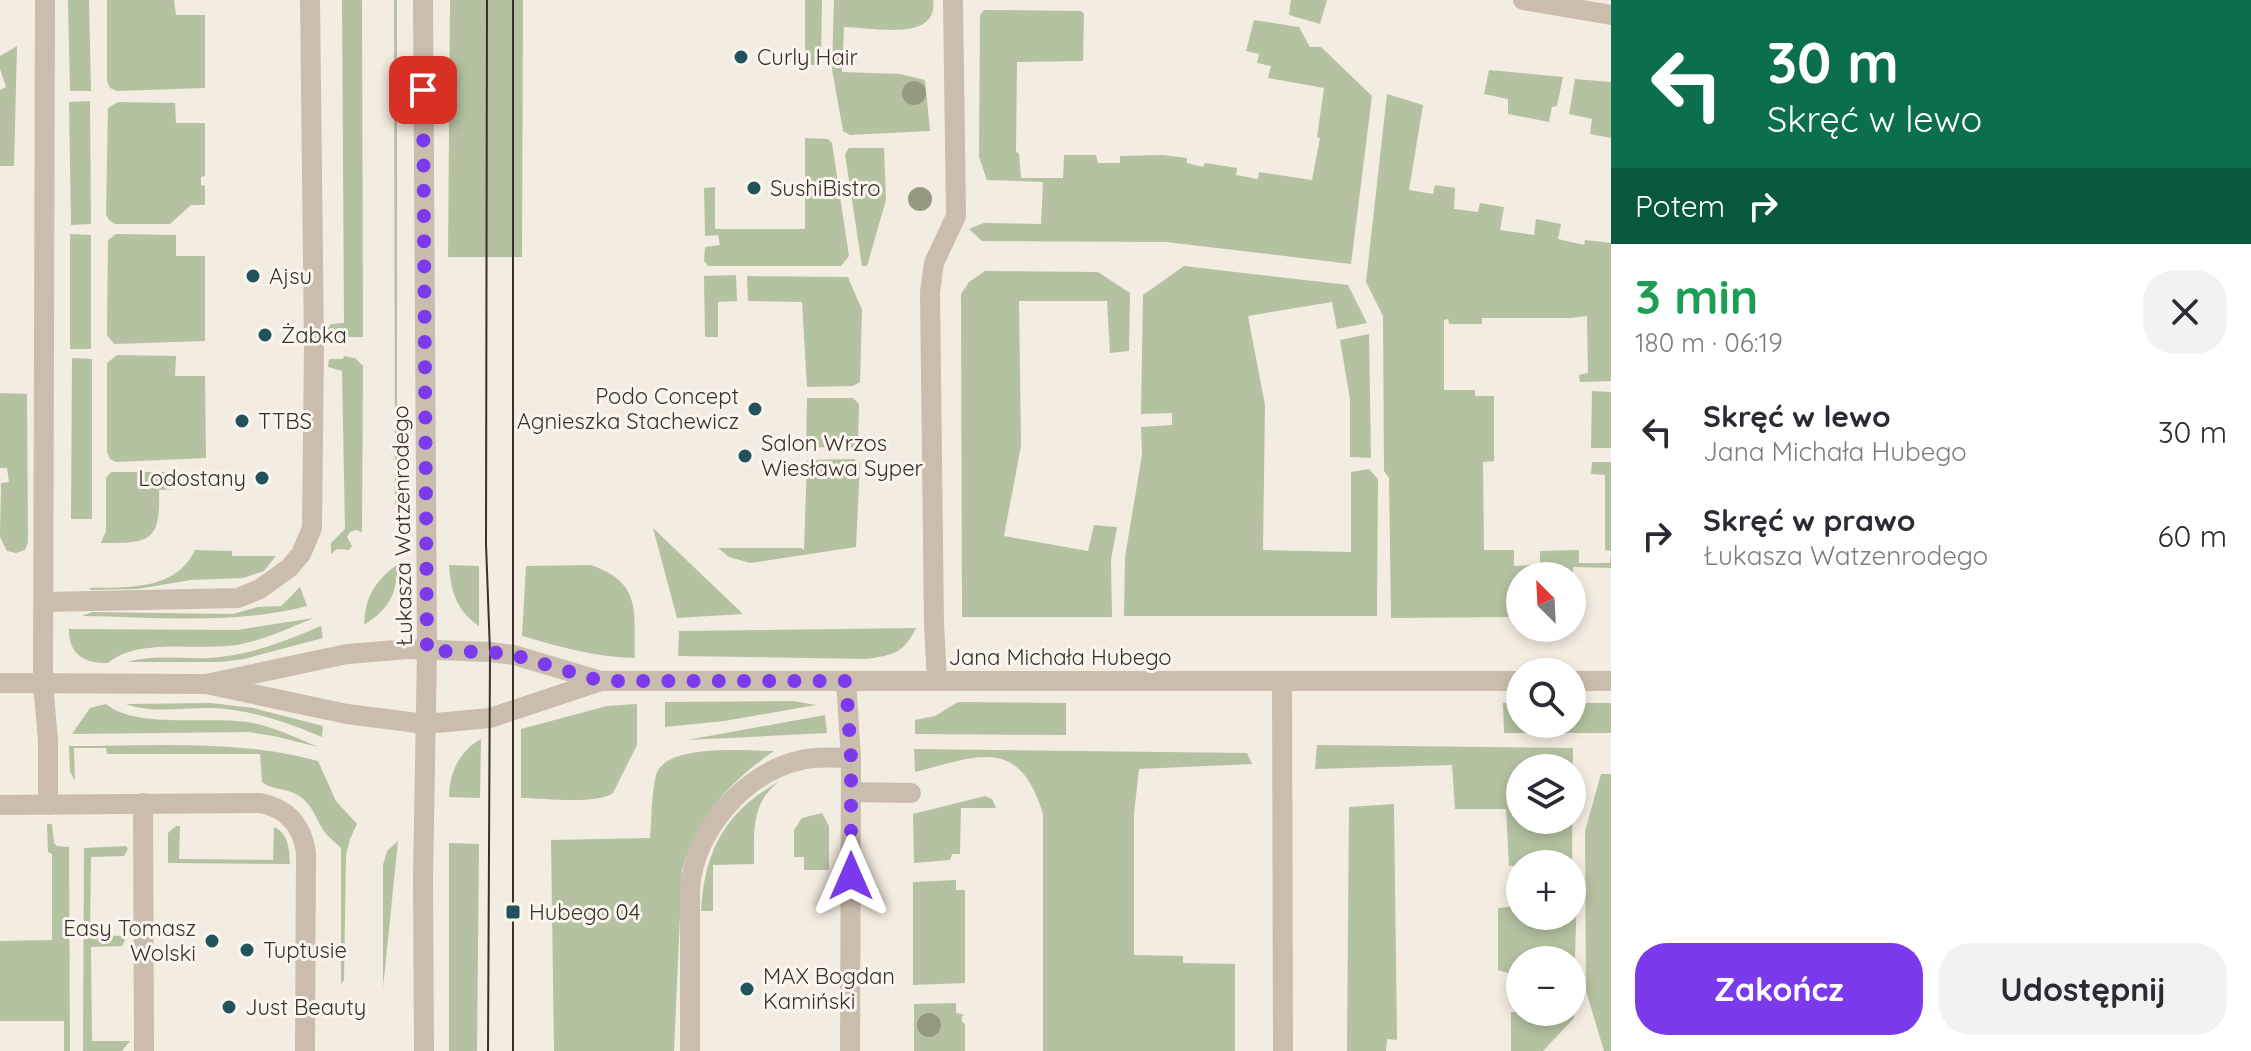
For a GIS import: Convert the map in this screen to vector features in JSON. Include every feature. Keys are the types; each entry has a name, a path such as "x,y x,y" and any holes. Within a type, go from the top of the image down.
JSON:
{"street":[{"path":"45,0 43,683 48,741 48,805"},
{"path":"45,602 238,598 277,578 301,554 307,541 312,528 314,347 310,0"},
{"name":"Łukasza Watzenrodego","path":"423,0 427,651 424,1051"},
{"path":"937,681 930,292 934,263 956,216 953,0"},
{"path":"1523,0 1611,15"},
{"name":"Jana Michała Hubego","path":"206,684 347,654 388,649 514,655 601,681 1506,681"},
{"name":"Jana Michała Hubego","path":"0,683 206,684 347,714 425,724 490,718 601,681"},
{"path":"846,681 851,758 850,1051"},
{"path":"1282,681 1283,1051"},
{"path":"1586,681 1611,681"},
{"path":"690,1051 692,869 707,833 747,787 774,769 803,759 851,758"},
{"path":"851,792 911,793"},
{"path":"143,803 144,1051"},
{"path":"0,805 260,803 275,806 296,822 304,837 306,852 305,1051"}],"green space":[{"path":"68,0 89,0 91,91 70,91"},
{"path":"107,0 174,0 176,15 205,15 205,88 117,91 110,88 107,81"},
{"path":"342,0 362,0 363,337 327,337 331,324 344,323"},
{"path":"394,0 397,0 395,511"},
{"path":"450,0 523,0 522,257 448,257"},
{"path":"805,0 822,0 821,61 817,65 805,65"},
{"path":"834,0 933,0 932,14 915,27 886,30 844,27 842,72 900,74 925,80 930,131 850,135 843,131 832,69"},
{"path":"1291,0 1327,0 1320,24 1289,15"},
{"path":"984,10 1081,11 1084,14 1083,61 1017,62 1016,152 1019,153 1021,178 1063,178 1064,155 1096,155 1098,163 1120,163 1120,156 1162,155 1187,158 1187,163 1203,167 1205,163 1237,168 1236,175 1258,179 1259,172 1312,180 1320,138 1317,137 1324,88 1268,78 1271,66 1257,63 1259,54 1246,51 1254,20 1299,27 1310,47 1321,47 1372,96 1351,264 1166,242 982,241 969,229 984,223 1041,224 1043,182 987,180 979,157 980,15"},
{"path":"17,46 14,166 0,166 0,90 6,87 0,69 0,56"},
{"path":"1489,70 1563,77 1557,106 1552,107 1549,122 1508,114 1508,99 1484,94"},
{"path":"1575,79 1611,82 1611,138 1590,134 1592,119 1569,114"},
{"path":"1387,94 1423,105 1409,190 1433,194 1435,185 1455,188 1454,209 1478,212 1480,203 1504,207 1500,230 1534,235 1536,219 1561,224 1558,239 1584,245 1585,240 1611,243 1611,381 1580,382 1579,375 1588,373 1587,316 1482,318 1482,324 1449,324 1448,319 1444,320 1444,390 1475,390 1475,396 1494,396 1494,461 1483,462 1484,550 1514,550 1514,562 1506,562 1506,617 1391,618 1389,478 1384,471 1383,316 1366,282"},
{"path":"90,101 91,224 71,225 69,102"},
{"path":"118,102 175,103 176,123 205,123 205,176 201,177 201,185 205,186 205,205 191,205 170,224 115,224 109,220 106,214 108,108"},
{"path":"805,138 828,139 832,143 849,256 841,266 708,266 704,261 705,247 720,245 718,235 705,236 704,188 715,187 715,229 805,229"},
{"path":"849,148 884,148 886,200 867,266 862,266 845,154"},
{"path":"70,234 91,235 91,349 70,349"},
{"path":"116,234 176,235 176,256 205,256 205,341 114,344 107,335 108,240"},
{"path":"1184,266 1348,285 1367,323 1337,329 1332,302 1248,316 1265,405 1263,550 1351,552 1351,472 1369,469 1378,479 1377,616 1124,616 1125,557 1142,455 1141,427 1172,425 1172,413 1141,414 1143,295"},
{"path":"985,271 1098,272 1130,293 1129,351 1110,353 1107,301 1019,301 1021,446 1004,536 1088,551 1094,525 1117,527 1111,560 1112,617 962,617 961,294 969,282"},
{"path":"736,275 737,301 718,302 718,337 705,337 704,276"},
{"path":"747,276 848,277 862,310 860,382 853,386 807,387 802,302 748,301"},
{"path":"1369,334 1371,458 1350,457 1350,399 1340,340"},
{"path":"117,355 176,356 175,376 205,376 206,458 116,462 110,459 107,452 107,363"},
{"path":"344,356 355,358 363,366 362,532 350,532 347,537 352,546 349,550 337,549 331,554 331,543 345,529 342,371 328,367 329,359 343,359"},
{"path":"72,358 92,359 92,519 71,519"},
{"path":"1592,391 1611,392 1611,448 1591,448"},
{"path":"0,393 27,394 28,542 25,550 16,553 7,551 0,537 1,483 9,482 7,468 0,468"},
{"path":"807,398 853,398 859,404 858,443 853,448 806,447"},
{"path":"854,459 860,464 856,547 750,563 729,557 718,548 802,548 804,551 807,460"},
{"path":"1592,462 1611,462 1611,551 1605,550 1605,475 1591,474"},
{"path":"111,472 175,472 175,489 159,490 158,521 149,536 131,542 101,543 106,531 106,478"},
{"path":"653,528 743,614 677,618"},
{"path":"195,550 232,551 232,556 276,556 264,571 243,578 191,580 137,589 89,588 134,586 163,580 187,563"},
{"path":"1579,550 1579,562 1540,562 1540,551"},
{"path":"1611,551 1611,568 1586,567 1586,563 1610,563"},
{"path":"398,564 390,600 380,613 364,625 366,606 373,590"},
{"path":"449,565 479,566 479,626 465,614 456,600"},
{"path":"591,565 607,572 627,590 634,613 635,658 592,654 522,636 526,566"},
{"path":"300,587 307,606 252,616 82,616 92,612 233,614 258,607 281,606"},
{"path":"314,618 247,643 152,647 121,655 108,663 92,662 80,656 69,638 69,629 237,630"},
{"path":"321,626 323,638 244,659 221,662 128,662 150,658 233,655 272,645"},
{"path":"916,628 902,648 867,659 678,656 679,631"},
{"path":"793,701 816,705 724,721 665,727 665,702"},
{"path":"958,702 1066,703 1066,735 915,734 915,720 935,716"},
{"path":"211,703 253,708 323,726 322,737 242,711 158,709 126,704"},
{"path":"1503,703 1506,703 1506,733"},
{"path":"1586,703 1611,703 1611,733 1586,733"},
{"path":"106,704 135,717 257,724 318,747 248,732 72,734 90,708"},
{"path":"637,704 637,745 613,793 582,800 521,798 521,729 607,706"},
{"path":"825,715 827,733 687,740"},
{"path":"481,739 480,798 449,797 457,764 467,750"},
{"path":"1317,745 1573,748 1573,754 1506,754 1506,809 1455,809 1452,765 1315,769"},
{"path":"69,746 226,747 257,749 318,761 336,801 357,824 346,855 344,980 341,984 341,848 325,833 302,798 262,782 260,754 107,754 106,748 74,748 75,781 70,771"},
{"path":"914,749 1247,753 1252,764 1139,769 1134,814 1134,955 1183,956 1183,963 1235,964 1235,1051 1043,1051 1043,814 1033,789 1022,772 1009,762 994,757 977,757 915,772"},
{"path":"774,751 743,775 717,802 697,833 682,870 674,1051 554,1051 551,840 650,838 654,783 663,765 690,753"},
{"path":"1601,774 1611,774 1611,1051 1604,1051 1586,991 1586,827"},
{"path":"780,781 759,808 754,864 713,865 713,911 701,911 707,869 721,834 745,806"},
{"path":"985,796 992,799 996,808 961,808 960,854 952,854 950,860 914,863 913,814"},
{"path":"1394,804 1397,1040 1387,1039 1386,1051 1347,1051 1349,807"},
{"path":"822,813 829,826 829,870 804,870 804,857 794,857 794,830 802,818"},
{"path":"47,824 52,824 54,843 69,847 70,1051 64,1051 64,1021 0,1021 0,941 52,940 52,854 48,852"},
{"path":"180,826 179,859 273,860 274,827 285,838 290,864 168,863 168,833"},
{"path":"1507,834 1572,834 1572,850 1508,850"},
{"path":"398,841 383,988 383,865 387,851"},
{"path":"449,843 479,844 477,1051 449,1051"},
{"path":"126,846 128,849 124,856 91,857 90,935 122,936 125,940 122,946 91,947 92,1041 130,1041 122,1051 83,1051 84,848"},
{"path":"956,880 956,890 965,890 965,983 913,985 913,882"},
{"path":"1506,907 1506,930 1576,930 1575,946 1506,946 1506,972 1498,970 1498,908"},
{"path":"956,1003 956,1013 965,1015 962,1022 965,1024 965,1051 914,1051 914,1004"},
{"path":"1511,1026 1566,1026 1543,1051 1511,1051"}],"tram line":[{"path":"487,0 488,1051"},
{"path":"513,0 513,1051"}],"place":[{"name":"Curly Hair","path":"741,57"},
{"name":"SushiBistro","path":"754,188"},
{"name":"Ajsu","path":"253,276"},
{"name":"Żabka","path":"265,335"},
{"name":"Podo Concept Agnieszka Stachewicz","path":"755,409"},
{"name":"TTBS","path":"242,421"},
{"name":"Salon Wrzos Wiesława Syper","path":"745,456"},
{"name":"Lodostany","path":"262,478"},
{"name":"Hubego 04","path":"513,912"},
{"name":"Easy Tomasz Wolski","path":"212,941"},
{"name":"Tuptusie","path":"247,950"},
{"name":"MAX Bogdan Kamiński","path":"747,989"},
{"name":"Just Beauty","path":"229,1007"}],"route":[{"path":"423,90 427,651 514,655 601,681 846,681 851,758 851,876"}]}
